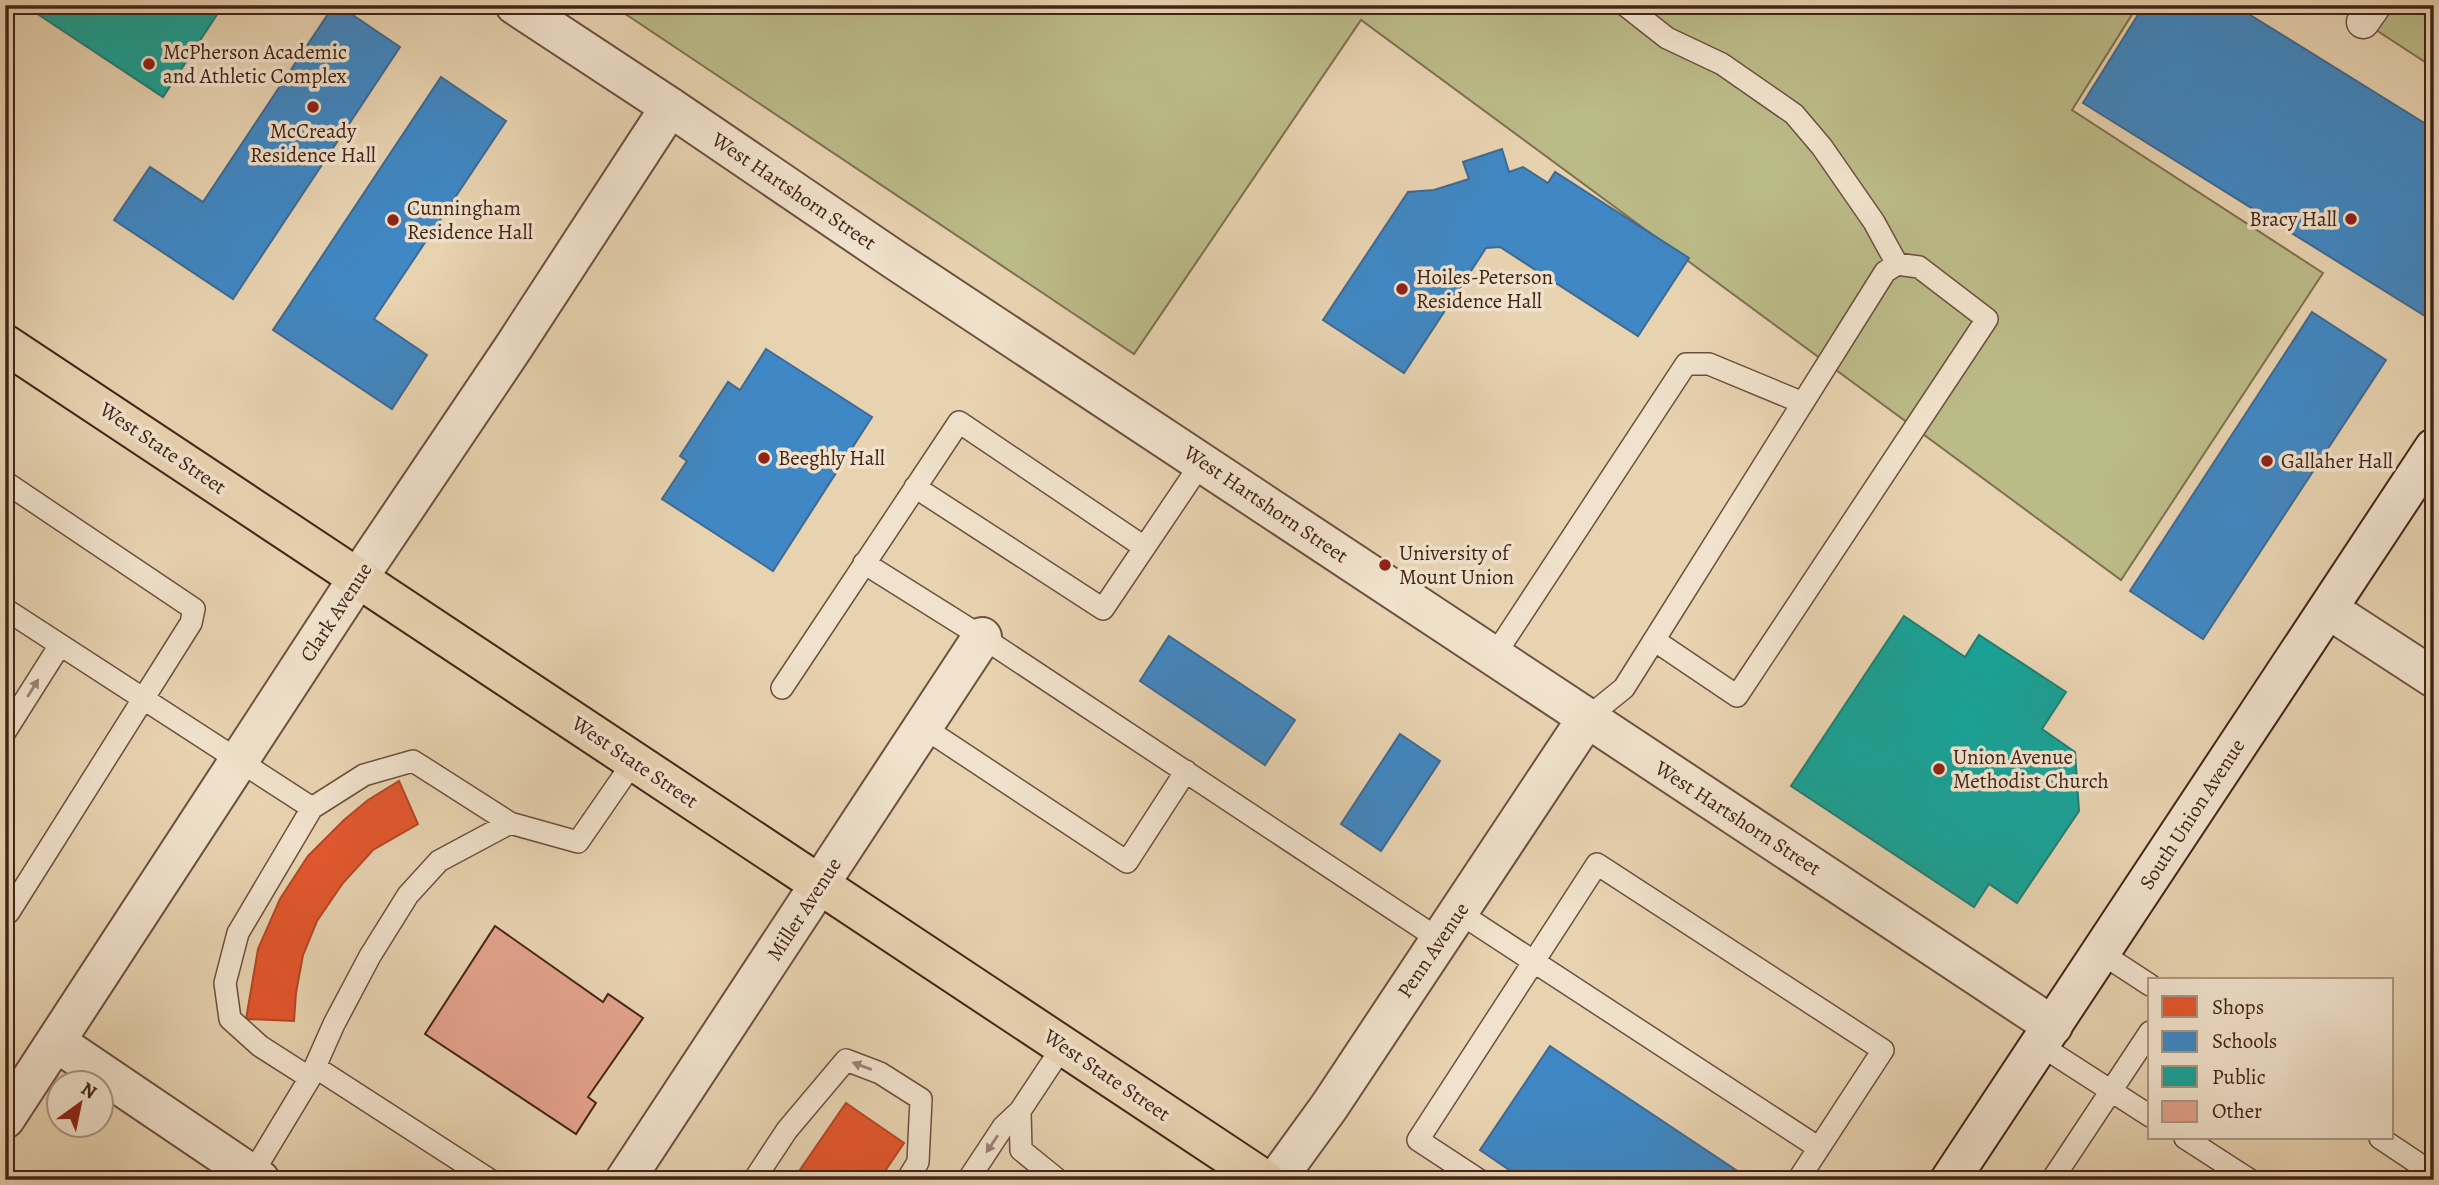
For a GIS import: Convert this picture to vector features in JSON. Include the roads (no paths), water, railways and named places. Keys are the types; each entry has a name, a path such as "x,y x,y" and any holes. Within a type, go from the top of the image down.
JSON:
{"highway":[{"name":"West State Street","path":"5,344 1265,1180"}],"street":[{"name":"West Hartshorn Street","path":"514,5 1587,718 2046,1035"},
{"name":"Clark Avenue","path":"5,1119 670,107"},
{"name":"South Union Avenue","path":"1950,1180 2434,448"},
{"path":"2328,609 2434,678"},
{"name":"Miller Avenue","path":"625,1180 982,637"},
{"name":"Penn Avenue","path":"1276,1180 1329,1107 1587,718"},
{"path":"55,1042 256,1177"}],"lane":[{"path":"1625,5 1667,38 1722,64 1794,114 1837,168 1874,222 1897,264"},
{"path":"1587,718 1624,688 1802,403 1885,272 1897,264 1919,267 1987,318 1737,696 1654,640"},
{"path":"1494,656 1686,364 1709,364 1802,403"},
{"path":"782,688 959,422 1144,547"},
{"path":"915,487 1103,609 1202,462"},
{"path":"5,482 194,609 191,623 9,912 5,912"},
{"path":"864,563 1186,771 1449,926 1534,962 1819,1148"},
{"path":"5,609 312,808"},
{"path":"5,732 60,645"},
{"path":"923,727 1127,862 1186,771"},
{"path":"490,1180 312,1073 260,1046 230,1019 225,983 238,933 312,808 364,775 413,761 510,823 578,842 634,761"},
{"path":"256,1177 370,956 408,895 439,861 510,823"},
{"path":"1479,1180 1418,1140 1597,864 1883,1051 1819,1148 1804,1178"},
{"path":"2101,953 2148,984"},
{"path":"2046,1035 2111,1090 2148,1115"},
{"path":"2052,1180 2148,1035"},
{"path":"968,1180 1003,1127 1020,1111 1063,1046"},
{"path":"754,1180 787,1130 846,1060 880,1073 922,1099 918,1162 907,1180"},
{"path":"1020,1111 1021,1150 1058,1180"},
{"path":"2188,1140 2250,1180"},
{"path":"2383,1140 2434,1174"}],"place":[{"name":"McPherson Academic and Athletic Complex","path":"149,64"},
{"name":"McCready Residence Hall","path":"313,107"},
{"name":"Bracy Hall","path":"2351,219"},
{"name":"Cunningham Residence Hall","path":"393,220"},
{"name":"Hoiles-Peterson Residence Hall","path":"1402,289"},
{"name":"Beeghly Hall","path":"764,458"},
{"name":"Gallaher Hall","path":"2267,461"},
{"name":"University of Mount Union","path":"1385,565"},
{"name":"Union Avenue Methodist Church","path":"1939,769"}]}
